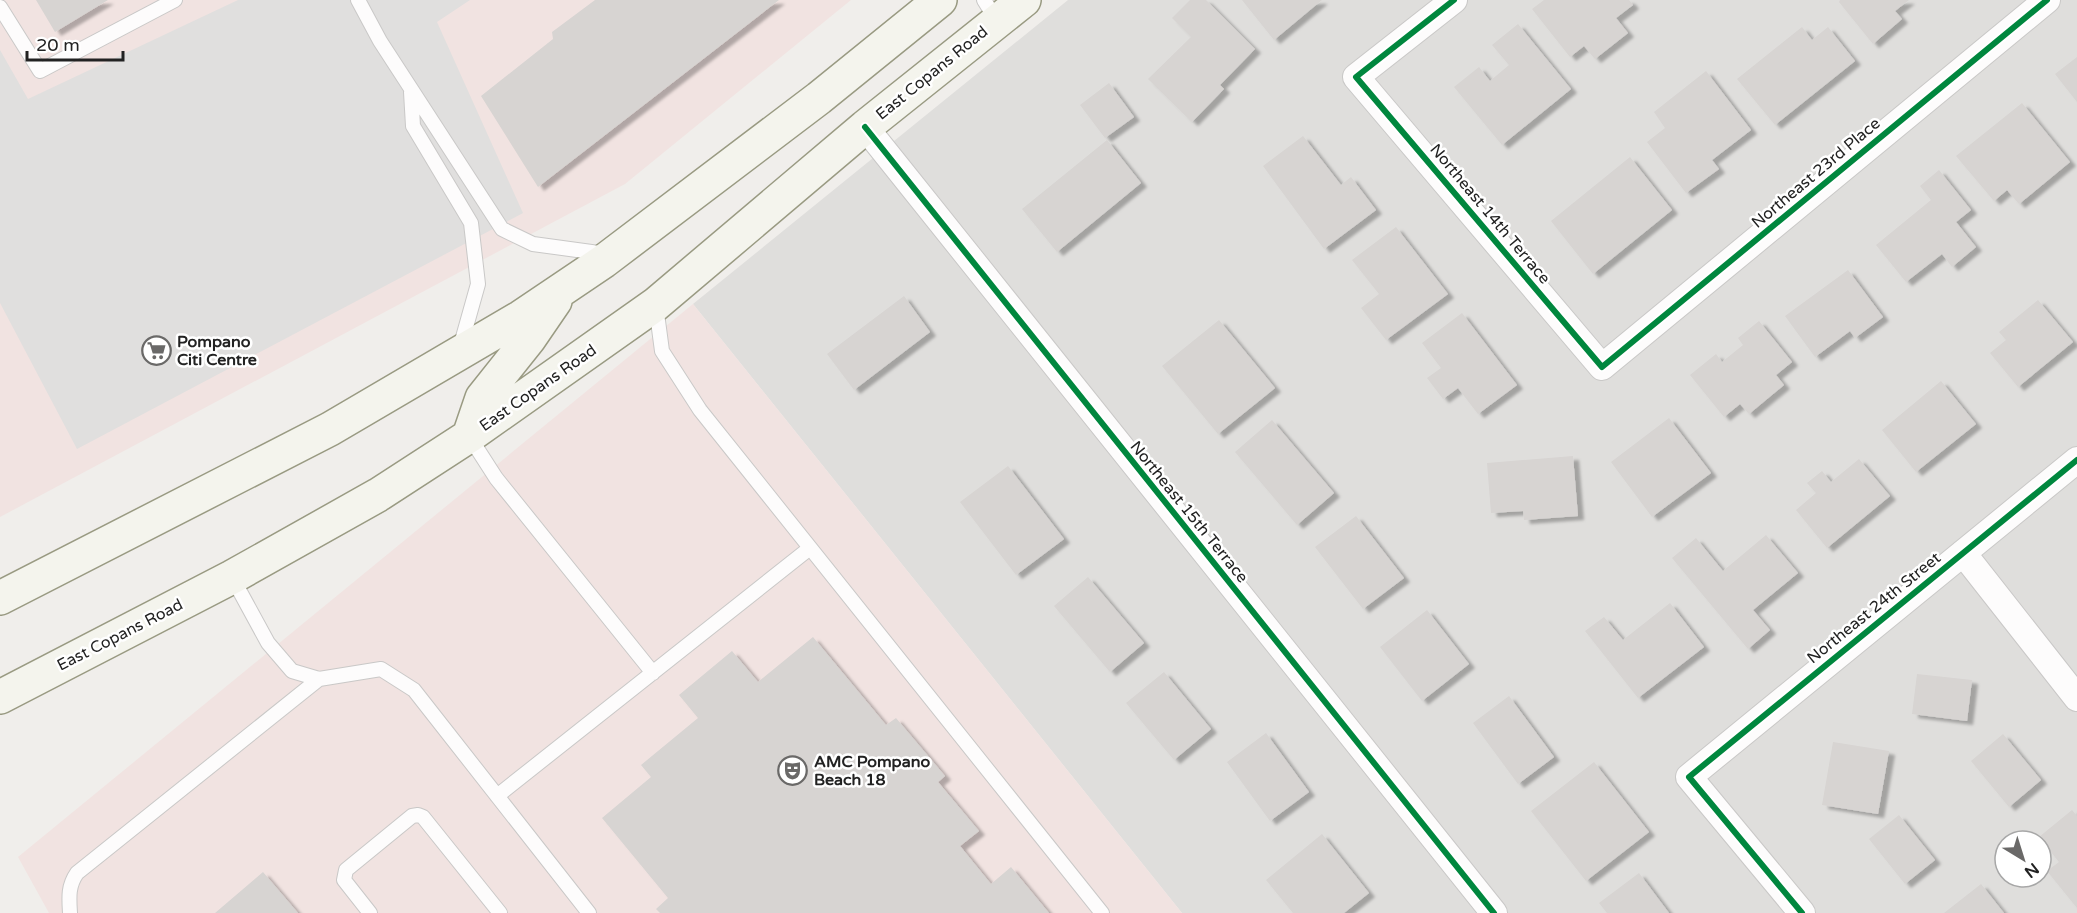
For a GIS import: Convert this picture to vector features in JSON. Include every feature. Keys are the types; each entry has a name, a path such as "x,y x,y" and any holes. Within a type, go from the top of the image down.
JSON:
{"main road":[{"path":"0,598 330,429 521,316 612,255 819,98 940,0"},
{"name":"East Copans Road","path":"0,697 232,577 378,495 469,436 656,304 865,127 991,11 1024,0"},
{"path":"469,436 482,398 529,339 562,289"}],"street":[{"name":"Northeast 14th Terrace","path":"1454,0 1356,77 1602,367"},
{"name":"Northeast 23rd Place","path":"1602,367 2047,0"},
{"name":"Northeast 15th Terrace","path":"865,127 1494,913"},
{"name":"Northeast 24th Street","path":"1802,913 1689,777 2077,460"},
{"path":"1963,553 2077,698"}],"lane":[{"path":"0,7 40,72 175,0"},
{"path":"357,0 380,41 501,229 533,244 612,255"},
{"path":"411,90 413,126 471,223 478,284 459,354"},
{"path":"656,304 662,351 700,410 1102,913"},
{"path":"469,436 496,478 653,673"},
{"path":"497,796 810,548"},
{"path":"232,577 267,643 292,671 319,679 381,669 414,690 589,913"},
{"path":"70,913 68,894 72,881 78,873 319,679"},
{"path":"370,913 344,880 346,870 412,816 418,815 423,817 500,913"}],"shaded area":[{"name":"Pompano Citi Centre","path":"0,0 851,0 625,184 0,517"},
{"name":"Pompano Citi Centre","path":"238,0 470,0 437,22 523,213 77,449 0,303 0,50 28,99"},
{"path":"1068,0 2077,0 2077,913 1182,913 693,304"},
{"path":"693,304 1182,913 49,913 18,857"}],"building":[{"path":"36,0 108,0 55,32"},
{"path":"595,0 779,0 538,187 481,96 553,39 552,32"},
{"path":"1190,0 1206,0 1255,49 1220,85 1224,89 1192,122 1148,79 1191,37 1172,18"},
{"path":"1242,0 1322,0 1274,40"},
{"path":"1544,0 1629,0 1633,5 1616,18 1628,33 1595,59 1584,46 1570,57 1532,9"},
{"path":"1840,0 1909,0 1895,11 1902,19 1873,44 1839,2"},
{"path":"1518,24 1571,89 1502,145 1454,87 1479,67 1490,81 1509,65 1492,45"},
{"path":"1802,27 1812,40 1828,27 1855,61 1775,125 1737,79"},
{"path":"2077,57 2077,102 2055,74"},
{"path":"1706,71 1751,130 1712,160 1719,169 1686,193 1647,142 1665,128 1654,112"},
{"path":"1109,83 1134,117 1105,138 1080,105"},
{"path":"2022,103 2070,162 2019,204 2007,190 1994,201 1956,156"},
{"path":"1303,136 1341,185 1351,177 1376,210 1324,249 1263,166"},
{"path":"1107,140 1141,183 1057,252 1022,209"},
{"path":"1630,157 1672,210 1593,274 1551,221"},
{"path":"1939,170 1971,210 1956,222 1976,247 1952,267 1942,254 1906,282 1876,245 1931,200 1920,186"},
{"path":"1396,227 1448,294 1386,340 1361,308 1379,294 1352,260"},
{"path":"1848,270 1883,317 1855,338 1850,331 1815,357 1785,316"},
{"path":"904,296 930,332 854,390 827,354"},
{"path":"2038,300 2073,342 2018,387 1990,353 2006,340 1999,332"},
{"path":"1462,313 1517,385 1478,414 1458,388 1443,399 1427,378 1441,368 1422,343"},
{"path":"1219,320 1275,388 1218,434 1162,366"},
{"path":"1759,321 1792,362 1776,375 1784,385 1749,414 1740,404 1724,417 1690,375 1716,354 1722,362 1743,345 1738,338"},
{"path":"1941,381 1976,424 1916,472 1882,430"},
{"path":"1669,418 1711,473 1652,517 1611,462"},
{"path":"1272,420 1334,493 1297,525 1235,452"},
{"path":"1573,456 1578,516 1524,520 1523,511 1491,513 1487,463"},
{"path":"1859,459 1890,496 1827,548 1796,510 1816,493 1807,483 1822,471 1831,482"},
{"path":"1008,466 1064,539 1016,575 960,502"},
{"path":"1356,516 1404,578 1363,609 1315,547"},
{"path":"1766,535 1798,573 1753,610 1770,630 1748,649 1672,558 1696,538 1723,571"},
{"path":"1088,577 1144,643 1110,672 1054,606"},
{"path":"1670,603 1704,647 1638,698 1585,631 1604,617 1623,640"},
{"path":"1427,610 1469,664 1422,701 1380,647"},
{"name":"AMC Pompano Beach 18","path":"813,637 886,725 896,718 945,776 938,782 979,831 960,846 991,884 1011,867 1049,913 660,913 656,909 668,898 602,818 651,777 641,765 698,718 679,695 732,651 758,682"},
{"path":"1164,672 1211,729 1174,760 1126,703"},
{"path":"1917,674 1972,680 1967,721 1912,714"},
{"path":"1509,696 1554,757 1518,784 1473,723"},
{"path":"1266,733 1309,792 1270,821 1227,762"},
{"path":"2003,734 2041,780 2009,807 1971,761"},
{"path":"1833,742 1889,751 1878,814 1822,805"},
{"path":"1594,762 1649,832 1586,881 1531,811"},
{"path":"2072,810 2077,816 2077,908 2053,878 2053,866 2059,862 2053,854 2053,829 2049,829"},
{"path":"1899,815 1935,860 1905,884 1869,839"},
{"path":"1322,834 1369,893 1344,913 1293,913 1266,880"},
{"path":"263,872 298,913 215,913"},
{"path":"1639,873 1669,913 1607,913 1599,903"},
{"path":"1981,884 2004,913 1944,913"}],"cycle path":[{"path":"1454,0 1356,77 1602,367 2047,0"},
{"path":"865,127 1494,913"},
{"path":"1802,913 1689,777 2077,460"}],"place":[{"name":"Pompano Citi Centre","path":"156,351"},
{"name":"AMC Pompano Beach 18","path":"793,771"}]}
